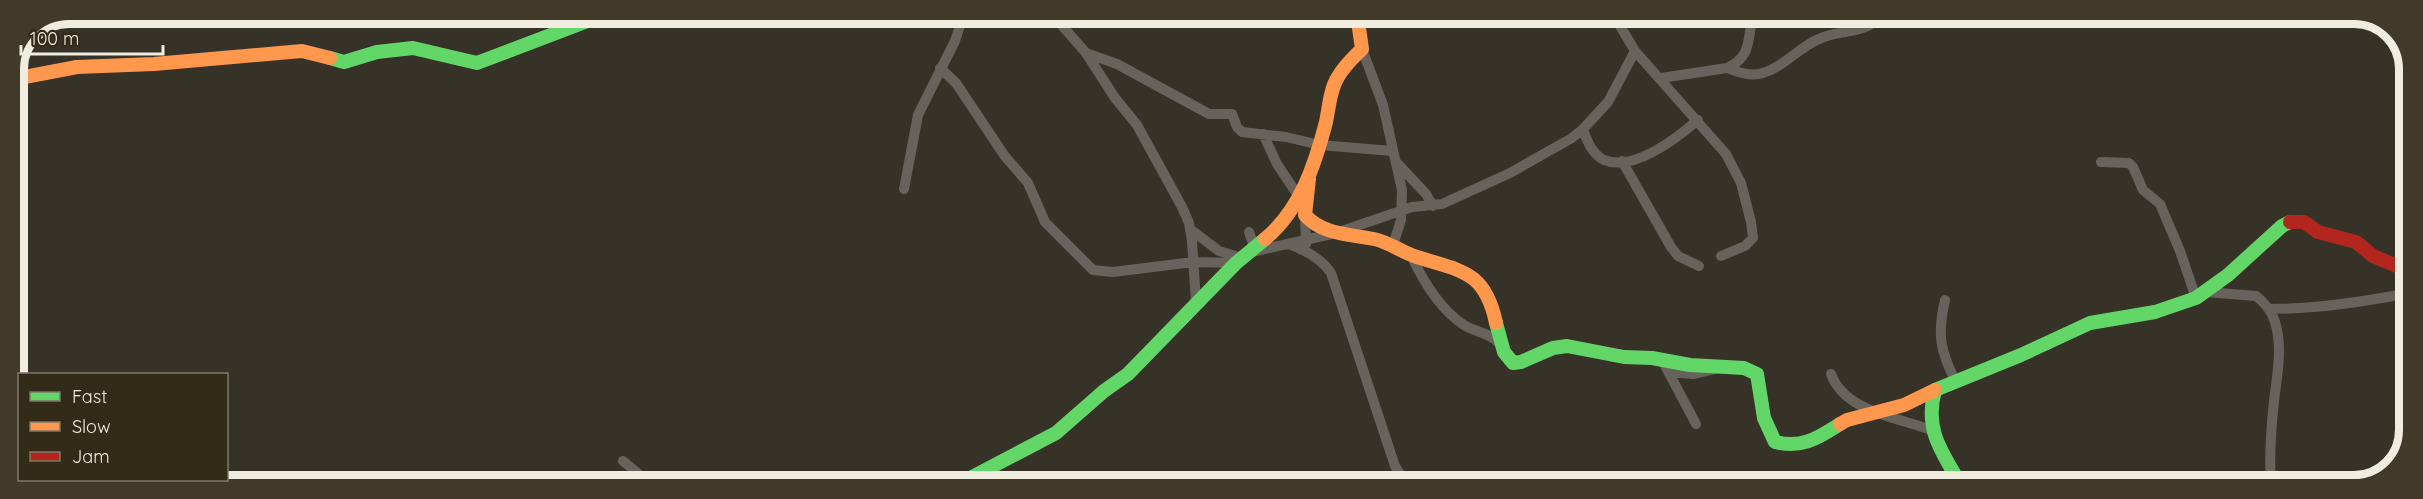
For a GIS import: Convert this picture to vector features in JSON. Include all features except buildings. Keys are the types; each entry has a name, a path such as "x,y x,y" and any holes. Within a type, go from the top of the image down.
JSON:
{"street":[{"path":"24,77 77,67 154,64 302,51 344,62 377,52 413,48 477,63 580,24"},
{"path":"904,189 917,119 955,41 961,24"},
{"path":"1061,24 1086,52 1115,98 1137,125 1182,207 1190,229 1196,302"},
{"path":"1358,24 1362,49 1383,105 1388,151 1426,194 1433,206"},
{"path":"1619,24 1635,51 1698,120 1736,172 1751,222 1752,241 1721,256"},
{"path":"1661,78 1727,68 1737,63 1746,51 1751,24"},
{"path":"1727,68 1744,74 1764,73 1817,39 1856,31 1871,24"},
{"path":"976,475 1056,433 1104,391 1134,369 1196,302 1275,231 1299,197 1309,178 1320,145 1336,79 1362,49"},
{"path":"940,68 956,83 1004,155 1028,183 1045,222 1089,266 1096,271 1106,272 1246,256 1289,244 1306,245 1415,207 1449,202 1509,173 1543,152 1572,138 1608,102 1635,51"},
{"path":"1086,52 1117,64 1209,114 1232,114 1237,127 1242,132 1286,137 1320,145 1388,151"},
{"path":"1583,129 1594,152 1605,160 1622,161 1658,151 1698,120"},
{"path":"1263,134 1277,164 1299,197 1309,221 1336,233 1370,238 1393,245 1411,255 1447,264 1476,281 1487,294 1503,348"},
{"path":"1622,161 1671,247 1678,256 1699,266"},
{"path":"2101,162 2129,163 2133,167 2143,190 2160,204 2201,295"},
{"path":"1393,245 1402,211 1402,190 1397,163"},
{"path":"1309,178 1305,215 1306,245 1331,273 1395,466 1401,475"},
{"path":"2201,295 2283,226 2294,222 2304,222 2318,232 2356,242 2381,260 2399,267"},
{"path":"1190,229 1219,251 1246,256"},
{"path":"1246,256 1249,232"},
{"path":"1411,255 1434,297 1449,313 1465,326 1490,335 1513,363 1521,362 1553,348 1567,346 1666,366 1744,368 1757,374 1767,426 1775,442 1782,446 1800,444 1823,435 1847,420 1904,405 2090,323 2114,317 2155,312 2201,295 2251,294 2269,309 2275,321 2278,338 2278,367 2271,428 2271,475"},
{"path":"2269,309 2309,308 2399,294"},
{"path":"1945,300 1940,337 1944,359 1956,382"},
{"path":"1666,366 1696,424"},
{"path":"1831,374 1839,390 1870,410 1931,430"},
{"path":"1935,390 1931,401 1931,430 1956,475"},
{"path":"623,461 640,475"}],"traffic: fast":[{"path":"330,58 344,62 377,52 413,48 477,63 580,24"},
{"path":"1955,475 1933,429 1932,404 1935,390 2021,355 2090,323 2155,312 2196,298 2228,275 2282,226 2290,222"},
{"path":"976,475 1056,433 1104,391 1128,374 1236,263 1265,239"},
{"path":"1496,323 1504,352 1513,363 1521,362 1553,348 1567,346 1624,357 1652,358 1690,365 1744,368 1757,374 1764,418 1775,442 1802,443 1817,438 1840,424"}],"traffic: slow":[{"path":"1265,239 1288,215 1311,170 1322,138 1335,82 1340,73 1362,49 1358,24"},
{"path":"24,77 77,67 154,64 302,51 330,58"},
{"path":"1309,179 1305,215 1312,222 1337,233 1379,240 1411,255 1468,275 1485,292 1496,323"},
{"path":"1840,424 1847,420 1904,405 1935,390"}],"traffic: jam":[{"path":"2290,222 2304,222 2318,232 2356,242 2373,256 2399,267"}]}
